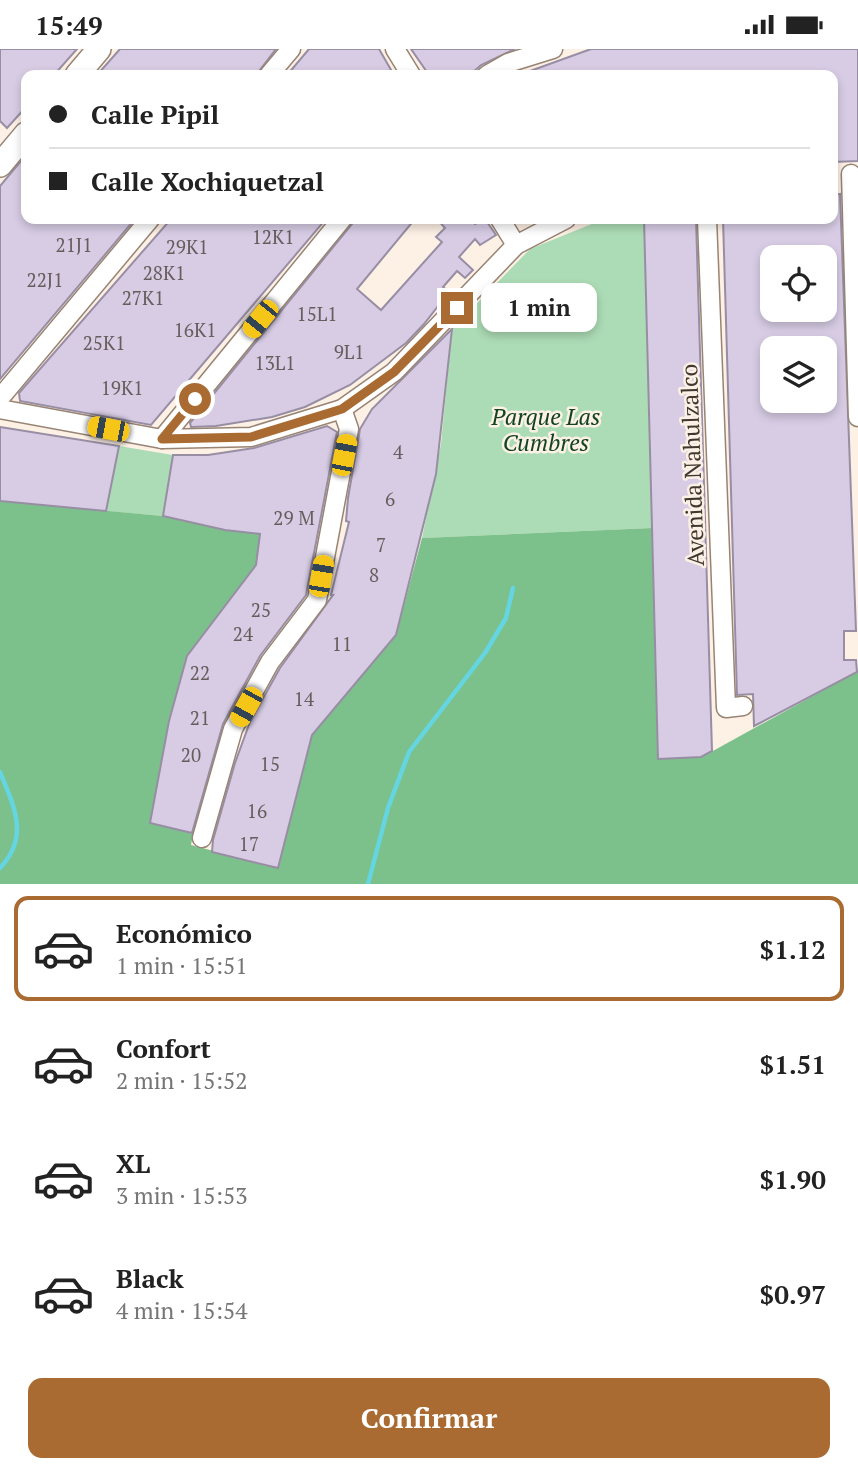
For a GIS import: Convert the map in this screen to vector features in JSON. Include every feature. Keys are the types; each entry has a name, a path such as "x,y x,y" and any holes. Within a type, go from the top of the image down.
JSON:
{"main road":[{"path":"81,70 99,49"},
{"path":"0,165 21,140"}],"street":[{"path":"274,70 291,49"},
{"path":"395,49 408,70"},
{"path":"496,70 508,63 553,49"},
{"path":"855,174 858,417"},
{"path":"0,398 146,224"},
{"path":"162,439 338,224"},
{"path":"502,224 516,245"},
{"path":"0,409 162,439 251,437 342,409 394,372 516,245 556,224"},
{"name":"Avenida Nahulzalco","path":"707,224 735,707"},
{"path":"202,838 233,729 270,662 317,600 349,429 342,409"}],"green space":[{"name":"Parque Las Cumbres","path":"592,224 644,224 652,528 422,538 441,444 452,329 530,249"},
{"path":"119,446 173,455 163,516 106,511"},
{"path":"0,501 163,516 224,530 260,534 256,565 187,656 170,715 150,822 193,834 191,845 278,868 312,735 396,635 422,538 652,528 658,758 702,757 858,671 858,884 0,884"}],"building":[{"path":"0,49 77,49 58,70 21,70 21,113 7,128 0,121"},
{"path":"120,49 276,49 260,70 101,70"},
{"path":"309,49 379,49 391,70 291,70"},
{"path":"411,49 515,49 476,70 426,70"},
{"path":"591,49 858,49 858,161 838,162 838,70 533,70"},
{"path":"21,161 21,224 131,224 0,379 0,186"},
{"path":"840,194 856,631 844,631 844,660 856,660 857,672 754,726 753,694 737,695 723,224 838,224"},
{"path":"167,224 322,224 151,425 20,401 19,393"},
{"path":"352,224 411,224 357,289 381,310 442,242 436,237 445,228 441,224 488,224 496,235 480,245 475,239 459,257 473,270 465,278 457,271 443,287 449,292 424,324 406,343 350,385 305,407 272,417 216,426 191,427 190,423"},
{"path":"644,224 696,224 712,751 701,757 658,759"},
{"path":"452,329 436,474 396,635 312,735 278,868 212,852 235,763 250,722 280,668 333,595 349,522 346,521 348,498 360,429 372,409"},
{"path":"327,426 337,432 306,595 260,656 223,724 192,833 150,823 169,721 187,656 256,565 260,534 225,530 163,516 173,455 208,455 254,448"},
{"path":"0,427 119,446 106,511 0,501"}],"waterway":[{"path":"368,884 388,808 409,752 485,653 506,618 513,588"},
{"path":"0,772 14,809 17,833 15,844 0,868"}],"route":[{"path":"195,399 162,439 251,437 342,409 394,372 457,308"}]}
